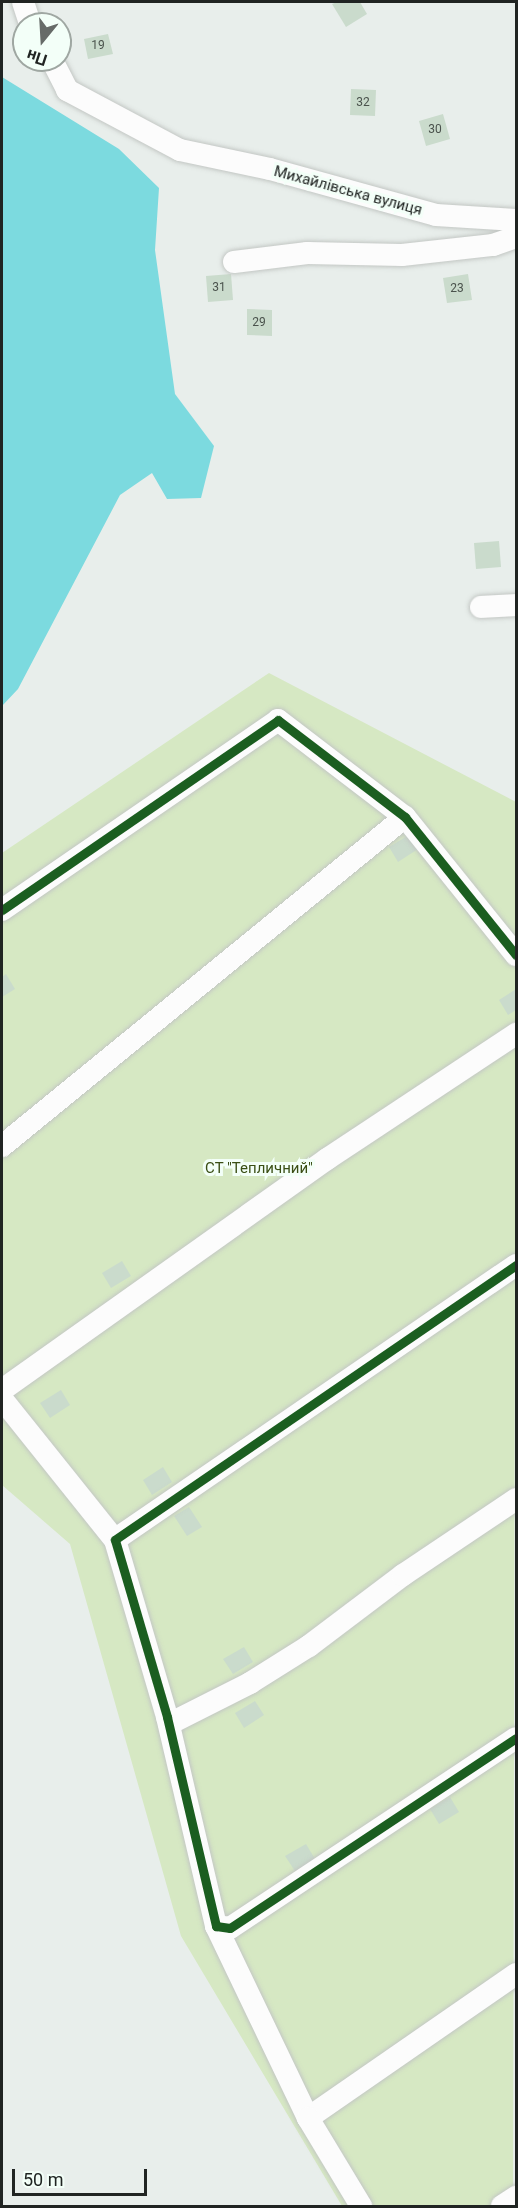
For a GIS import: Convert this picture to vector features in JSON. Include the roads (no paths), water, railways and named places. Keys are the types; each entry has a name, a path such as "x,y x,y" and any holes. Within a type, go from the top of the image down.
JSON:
{"street":[{"name":"Михайлівська вулиця","path":"58,72 67,90 180,150 270,169 436,215 516,220"},
{"path":"234,262 307,253 402,255 493,245 516,237"},
{"path":"481,607 516,605"},
{"path":"2,910 278,720 405,817 516,955"},
{"path":"2,1146 405,817"},
{"path":"2,1390 327,1159 516,1034"},
{"path":"115,1540 516,1265"},
{"path":"2,1399 115,1540 169,1724 216,1926 308,2118 361,2206"},
{"path":"169,1724 215,1703 309,1646 516,1499"},
{"path":"216,1926 230,1928 516,1738"},
{"path":"308,2118 516,1974"},
{"path":"502,2206 516,2197"}],"water":[{"path":"2,77 119,149 159,188 155,250 175,394 214,446 201,498 167,499 152,473 120,495 18,689 2,706"}],"park label":[{"name":"СТ \"Тепличний\"","path":"259,1169"}]}
